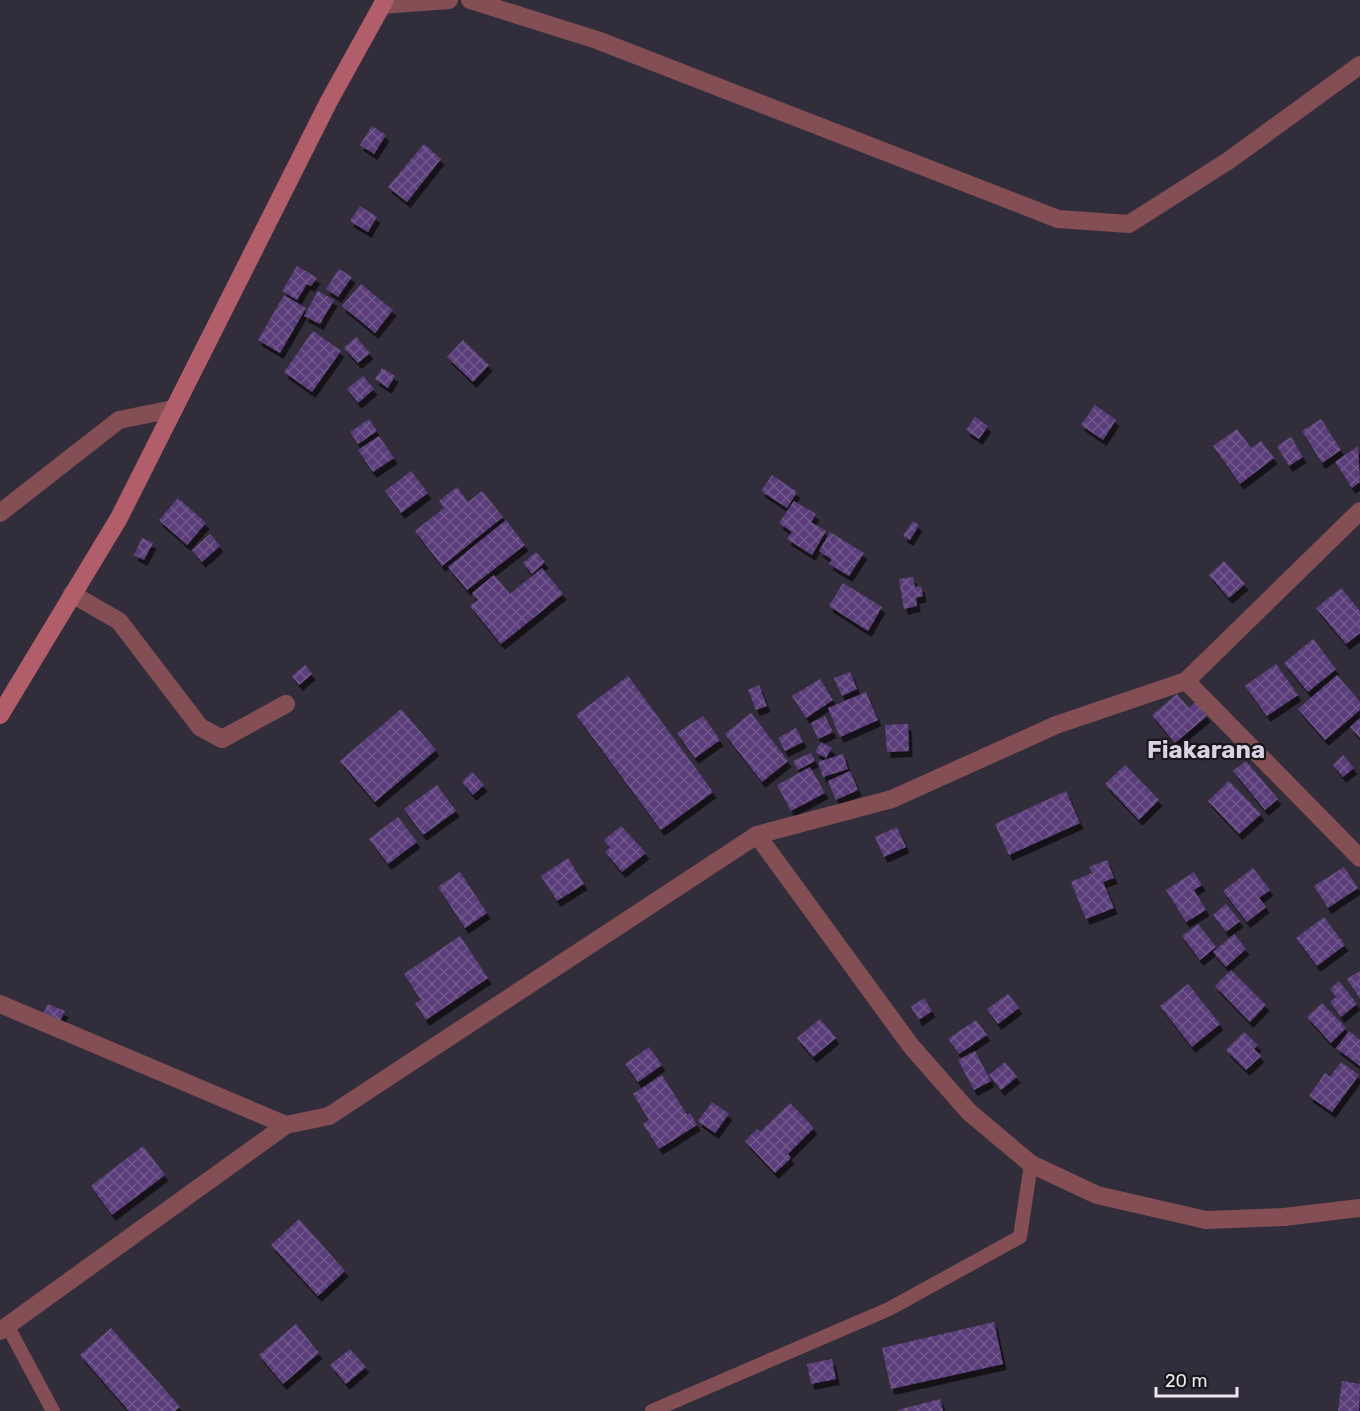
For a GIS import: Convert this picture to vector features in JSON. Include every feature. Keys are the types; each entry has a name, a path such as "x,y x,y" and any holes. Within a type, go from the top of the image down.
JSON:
{"street":[{"path":"0,715 118,518 329,101 383,2 449,0"},
{"path":"470,0 597,40 1058,219 1129,224 1228,161 1360,65"},
{"path":"0,513 119,420 173,409"},
{"path":"3,1328 286,1125 329,1116 757,835 892,799 1056,725 1186,681 1262,605 1357,520"},
{"path":"72,594 119,621 200,727 222,739 286,704"},
{"path":"1186,681 1360,858"},
{"path":"757,835 911,1047 969,1112 1031,1164 1097,1195 1206,1220 1284,1217 1360,1208"},
{"path":"0,1004 286,1125"}],"lane":[{"path":"652,1411 890,1309 1020,1237 1031,1164"},
{"path":"3,1328 53,1411"}],"building":[{"path":"372,126 386,135 374,154 360,145"},
{"path":"424,144 441,159 407,202 388,187"},
{"path":"360,206 377,217 368,232 350,221"},
{"path":"297,266 317,278 311,286 307,284 297,300 282,291"},
{"path":"339,269 352,277 338,297 326,289"},
{"path":"361,284 393,310 375,333 342,306"},
{"path":"318,291 334,300 320,324 304,316"},
{"path":"284,295 306,308 280,353 258,340"},
{"path":"313,331 341,351 312,392 284,372"},
{"path":"356,337 370,353 358,363 344,348"},
{"path":"463,340 489,365 473,382 447,357"},
{"path":"382,368 395,376 388,388 375,379"},
{"path":"363,376 374,389 358,403 347,389"},
{"path":"1095,405 1116,420 1103,440 1081,425"},
{"path":"975,417 988,426 979,439 966,430"},
{"path":"369,419 377,431 358,444 350,432"},
{"path":"1321,419 1341,450 1322,463 1302,431"},
{"path":"1237,429 1251,448 1261,441 1274,458 1240,484 1213,446"},
{"path":"379,436 394,458 373,472 358,450"},
{"path":"1291,437 1303,457 1289,466 1277,446"},
{"path":"1358,446 1360,482 1352,488 1335,462"},
{"path":"411,471 428,493 401,513 385,491"},
{"path":"772,475 797,492 787,508 761,491"},
{"path":"457,487 468,502 482,491 503,517 442,566 415,531 444,508 439,501"},
{"path":"178,498 206,523 187,545 159,520"},
{"path":"794,501 816,514 811,522 826,531 812,555 787,539 792,532 779,523"},
{"path":"506,520 525,545 467,590 448,567"},
{"path":"913,521 919,525 910,540 903,536"},
{"path":"830,532 864,553 849,576 829,564 832,560 819,551"},
{"path":"210,534 220,546 202,562 192,550"},
{"path":"142,538 153,543 144,560 134,555"},
{"path":"536,552 545,562 532,574 523,563"},
{"path":"1224,561 1245,584 1229,598 1209,575"},
{"path":"542,568 563,594 501,644 470,606 478,600 472,593 494,575 510,594"},
{"path":"913,577 915,587 921,586 923,596 916,598 917,606 904,609 899,579"},
{"path":"843,583 882,607 868,631 829,606"},
{"path":"1341,588 1360,611 1360,633 1346,644 1316,608"},
{"path":"1313,639 1336,669 1308,692 1284,663"},
{"path":"1276,664 1298,695 1267,716 1245,686"},
{"path":"305,665 312,674 299,685 292,676"},
{"path":"850,672 857,689 842,696 834,678"},
{"path":"1337,675 1360,702 1360,710 1325,740 1298,709"},
{"path":"628,676 713,792 661,830 576,715"},
{"path":"820,679 833,700 806,718 792,696"},
{"path":"759,685 767,706 756,710 748,690"},
{"path":"866,692 878,720 840,737 828,708"},
{"path":"1177,694 1189,708 1195,702 1207,716 1175,743 1152,715"},
{"path":"401,709 436,750 375,802 340,761"},
{"path":"751,713 788,761 762,782 725,734"},
{"path":"703,716 720,740 695,758 677,733"},
{"path":"825,716 833,732 818,739 811,723"},
{"path":"1360,718 1360,738 1350,727"},
{"path":"908,724 909,751 887,752 885,725"},
{"path":"796,728 803,742 785,751 778,738"},
{"path":"821,742 832,748 826,758 815,752"},
{"path":"811,753 815,761 798,770 793,761"},
{"path":"843,754 848,769 823,777 818,762"},
{"path":"1343,755 1354,768 1343,777 1333,765"},
{"path":"1246,761 1278,799 1265,810 1233,771"},
{"path":"1125,765 1159,800 1139,820 1105,784"},
{"path":"810,767 825,793 791,811 777,785"},
{"path":"850,771 858,790 836,800 828,781"},
{"path":"472,772 484,785 473,795 462,782"},
{"path":"1229,781 1261,814 1239,834 1208,801"},
{"path":"437,785 456,811 423,835 404,809"},
{"path":"1066,791 1080,823 1009,855 995,824"},
{"path":"398,817 417,842 388,864 369,839"},
{"path":"621,826 646,853 622,872 605,852 610,848 604,840"},
{"path":"897,827 906,847 884,857 875,837"},
{"path":"568,858 584,884 557,901 541,876"},
{"path":"1107,860 1114,878 1103,882 1114,908 1086,919 1071,882 1092,873 1089,867"},
{"path":"1344,867 1358,888 1328,908 1314,886"},
{"path":"1253,868 1270,890 1259,898 1266,907 1247,922 1223,891"},
{"path":"460,872 487,913 465,928 438,887"},
{"path":"1194,872 1202,885 1194,890 1206,910 1186,922 1166,890"},
{"path":"1226,904 1240,921 1226,932 1213,915"},
{"path":"1324,917 1345,945 1317,966 1296,938"},
{"path":"1198,924 1216,947 1200,960 1182,936"},
{"path":"1234,934 1246,949 1226,967 1213,952"},
{"path":"460,936 488,978 426,1020 415,1003 421,1000 404,974"},
{"path":"1231,970 1266,1005 1250,1022 1215,986"},
{"path":"1360,971 1360,999 1347,979"},
{"path":"1339,981 1357,1004 1341,1017 1330,1002 1336,997 1330,989"},
{"path":"1188,984 1220,1024 1192,1047 1160,1006"},
{"path":"1008,994 1019,1008 998,1024 987,1009"},
{"path":"924,998 932,1011 919,1020 911,1007"},
{"path":"1322,1003 1346,1028 1331,1043 1307,1017"},
{"path":"48,1004 65,1011 60,1021 43,1014"},
{"path":"820,1019 836,1038 813,1057 797,1038"},
{"path":"976,1020 987,1035 959,1054 948,1039"},
{"path":"1349,1031 1360,1040 1360,1066 1336,1048"},
{"path":"1244,1032 1258,1045 1254,1049 1261,1056 1246,1070 1226,1050"},
{"path":"649,1047 662,1065 638,1082 625,1064"},
{"path":"975,1051 991,1081 974,1090 958,1060"},
{"path":"1005,1062 1017,1077 1001,1090 989,1075"},
{"path":"1341,1062 1359,1075 1332,1112 1309,1096 1325,1073 1330,1077"},
{"path":"662,1075 687,1115 690,1113 697,1125 659,1149 643,1124 649,1120 633,1094"},
{"path":"712,1102 729,1114 715,1133 698,1121"},
{"path":"790,1103 814,1128 788,1154 791,1158 775,1173 745,1141 757,1129 760,1132"},
{"path":"143,1146 165,1175 112,1215 91,1186"},
{"path":"299,1219 345,1271 318,1296 271,1245"},
{"path":"994,1322 1003,1364 891,1389 882,1348"},
{"path":"296,1324 319,1353 283,1384 259,1355"},
{"path":"111,1328 180,1407 175,1411 129,1411 80,1355"},
{"path":"350,1349 366,1367 346,1384 330,1365"},
{"path":"832,1359 836,1379 811,1384 807,1364"},
{"path":"1342,1381 1360,1384 1359,1411 1338,1411"},
{"path":"940,1399 943,1411 898,1411 898,1410"}],"district":[{"name":"Fiakarana","path":"1206,750"}]}
